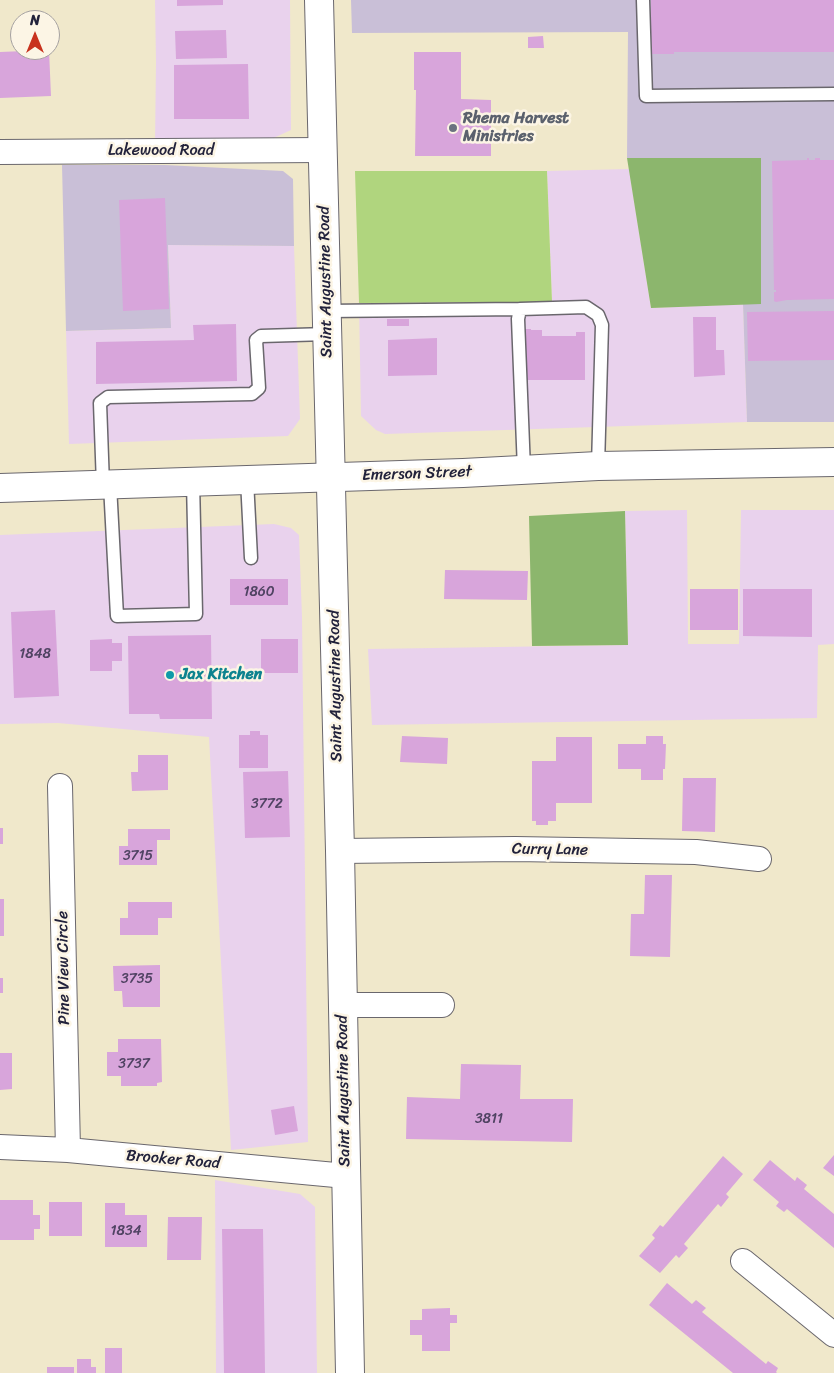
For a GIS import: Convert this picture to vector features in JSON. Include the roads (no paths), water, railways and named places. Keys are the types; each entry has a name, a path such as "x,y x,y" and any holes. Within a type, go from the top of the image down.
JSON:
{"main road":[{"name":"Saint Augustine Road","path":"319,0 340,851 350,1373"},
{"name":"Emerson Street","path":"0,488 598,466 834,462"}],"street":[{"name":"Lakewood Road","path":"0,152 322,150"},
{"name":"Pine View Circle","path":"60,786 68,1150"},
{"name":"Curry Lane","path":"340,851 696,852 759,859"},
{"path":"343,1005 442,1005"},
{"name":"Brooker Road","path":"0,1147 68,1150 346,1176"},
{"path":"743,1262 834,1335"}],"lane":[{"path":"643,0 646,96 834,94"},
{"path":"193,482 196,614 117,616 100,403 108,397 252,394 258,388 256,340 261,336 327,323 520,309 586,307 598,315 602,325 598,466"},
{"path":"520,309 518,318 524,470"},
{"path":"247,480 251,558"}],"place":[{"name":"Rhema Harvest Ministries","path":"453,128"},
{"name":"Jax Kitchen","path":"170,675"}]}
